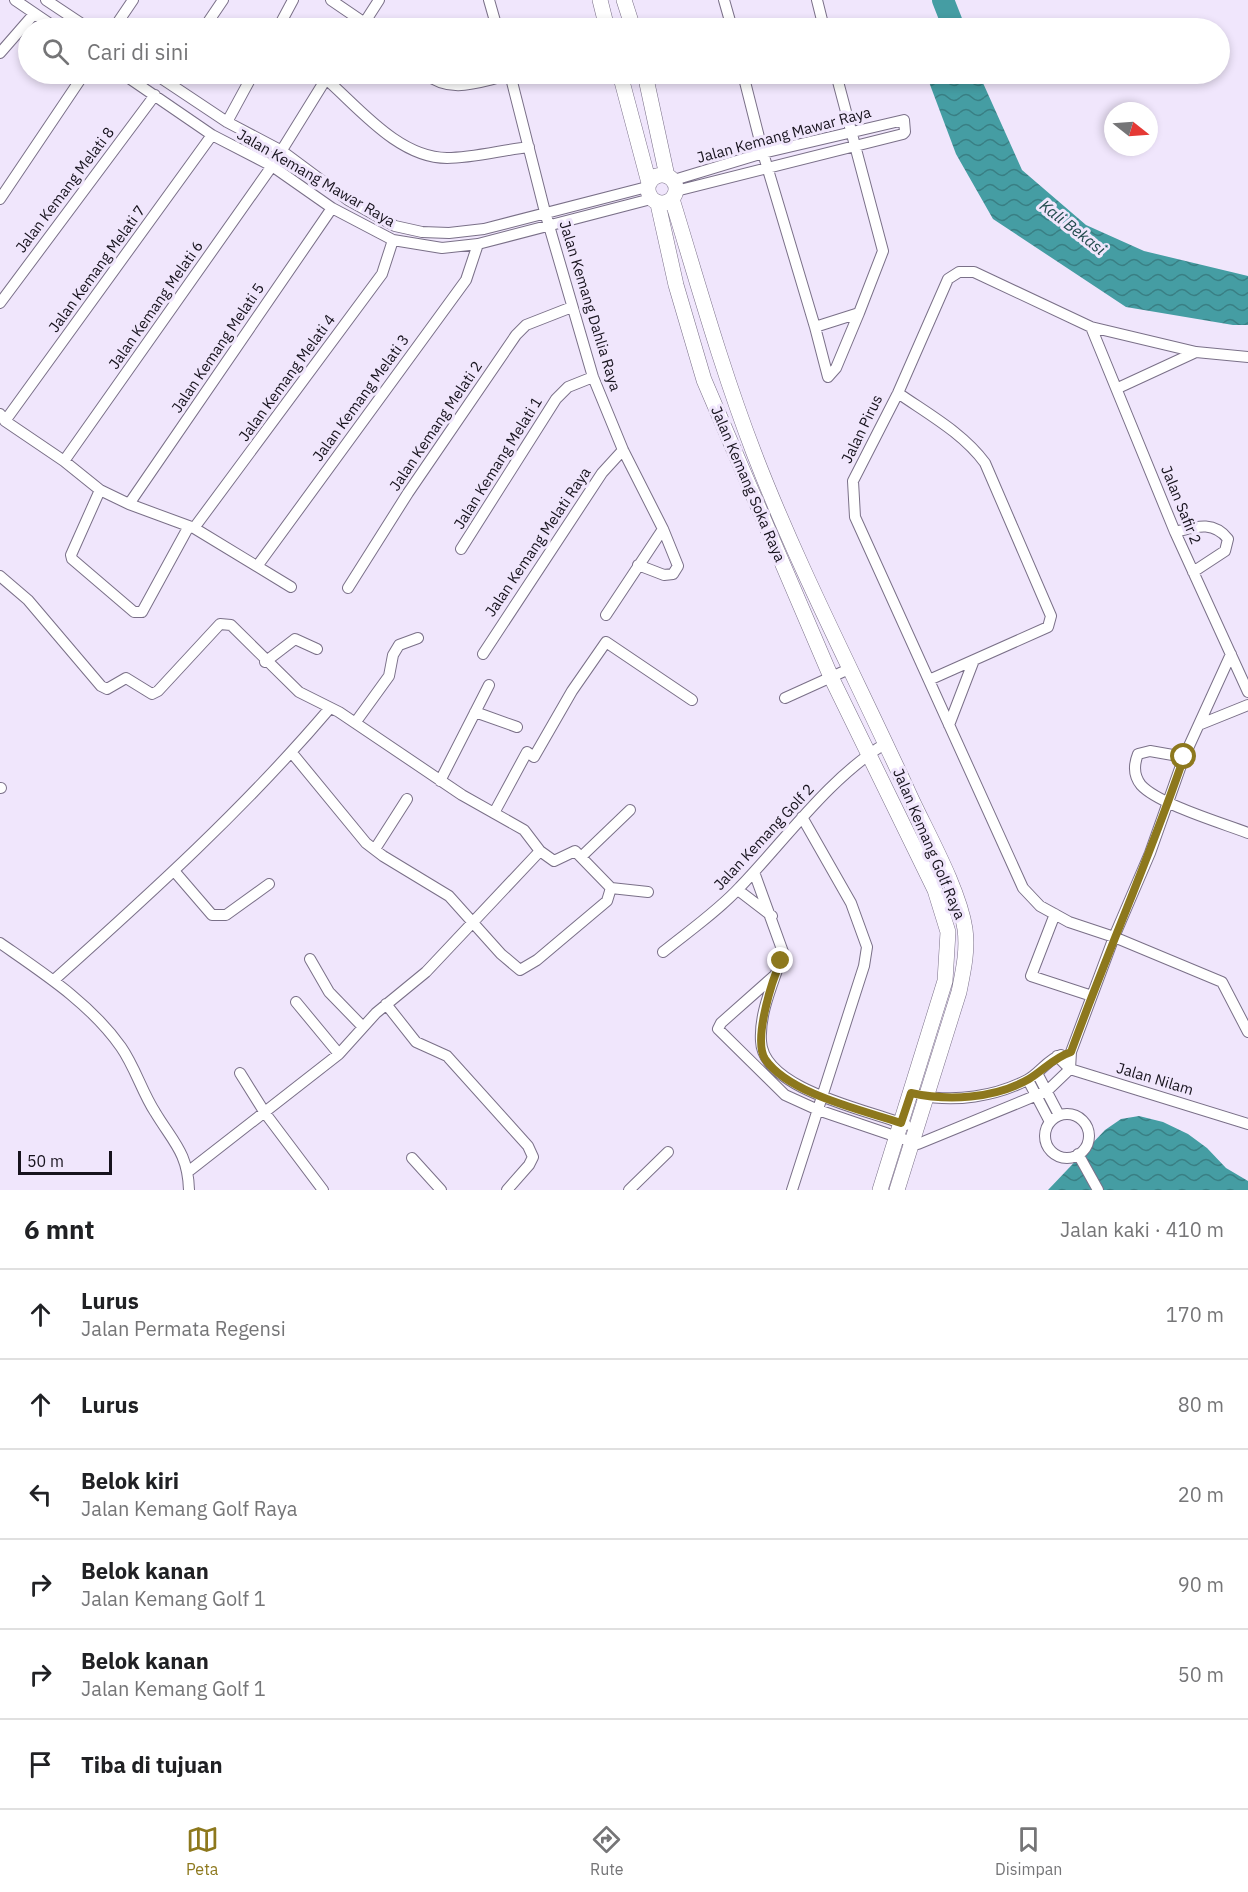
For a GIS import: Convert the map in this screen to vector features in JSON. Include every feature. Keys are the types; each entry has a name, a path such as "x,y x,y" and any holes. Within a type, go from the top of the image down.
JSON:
{"street":[{"path":"15,0 40,18"},
{"path":"46,0 73,18"},
{"path":"121,18 133,0"},
{"path":"211,18 224,0"},
{"path":"283,18 293,0"},
{"path":"331,0 354,18"},
{"path":"370,18 379,0"},
{"path":"489,0 494,18"},
{"path":"600,0 605,18"},
{"path":"624,0 630,18"},
{"path":"724,0 729,18"},
{"path":"817,0 822,18"},
{"path":"31,18 34,14"},
{"path":"0,53 18,32"},
{"path":"0,199 77,84"},
{"name":"Jalan Kemang Mawar Raya","path":"138,84 212,135 272,166 332,208 393,240 442,248 477,244 550,225 662,190 763,153 902,119 906,132 768,168 662,190 545,212 484,229 449,233 422,232 395,226 348,200 282,151 227,122 179,84"},
{"path":"227,122 248,84"},
{"name":"Jalan Kemang Melati 6","path":"64,461 272,166 322,84"},
{"path":"335,84 390,136 413,150 447,158 529,147"},
{"path":"444,84 455,87 468,84"},
{"name":"Jalan Kemang Dahlia Raya","path":"513,84 545,212 593,377 623,450 677,560 678,570 664,575 638,565"},
{"name":"Jalan Kemang Soka Raya","path":"624,84 754,454 849,669 886,742"},
{"name":"Jalan Kemang Soka Raya","path":"646,84 676,285 704,380 831,677 868,754"},
{"path":"746,84 763,153 828,377 836,368 883,251 839,84"},
{"name":"Jalan Kemang Melati 8","path":"0,303 155,95"},
{"name":"Jalan Kemang Melati 7","path":"3,417 212,135"},
{"name":"Jalan Kemang Melati 5","path":"129,504 332,208"},
{"name":"Jalan Kemang Melati 4","path":"99,490 71,555 72,559 134,612 142,612 192,527 382,274 393,240"},
{"name":"Jalan Kemang Melati 3","path":"258,565 466,280 477,244"},
{"name":"Jalan Pirus","path":"1248,357 1196,352 1091,327 974,272 959,272 948,279 898,393 853,481 852,510 1023,888 1040,906 1069,922 1113,937 1222,982 1248,1032"},
{"name":"Jalan Kemang Melati 2","path":"348,588 408,493 516,335 526,325 572,307"},
{"path":"815,327 859,313"},
{"name":"Jalan Safir 2","path":"1091,327 1118,388 1175,532 1248,692"},
{"path":"1118,388 1196,352"},
{"name":"Jalan Kemang Melati 1","path":"461,549 556,399 568,387 593,377"},
{"path":"898,393 956,433 976,451 985,463 1051,616 1048,627 929,680"},
{"path":"3,417 64,461 99,490 129,504 192,527 291,587"},
{"name":"Jalan Kemang Melati Raya","path":"483,654 602,473 623,450"},
{"path":"1175,532 1208,525 1216,528 1228,539 1225,551 1193,572"},
{"path":"606,615 663,529"},
{"path":"0,576 28,600 101,686 107,688 126,678 145,692 152,694 158,691 219,624 224,623 236,630 265,662 299,692 355,723 440,781 524,830 540,851 554,861 574,851 611,888 648,892"},
{"path":"265,662 295,639 317,649"},
{"path":"355,723 389,676 393,655 399,645 418,639"},
{"path":"494,813 526,752 534,757 572,691 606,642 692,700"},
{"path":"754,872 772,916 783,952 774,976 760,1038 762,1050 765,1059 790,1080 907,1133 922,1144 1047,1090 1070,1069 1071,1052 1113,937 1150,853 1184,757 1231,654"},
{"path":"950,724 974,660"},
{"path":"785,698 849,669"},
{"path":"440,781 489,686"},
{"path":"1201,724 1248,705"},
{"path":"54,980 175,872 292,753 330,708"},
{"path":"475,712 517,727"},
{"name":"Jalan Kemang Golf 2","path":"663,952 738,890 802,817 868,754 886,742"},
{"name":"Jalan Kemang Golf Raya","path":"880,1190 927,1096 964,968 965,928 941,864 886,742"},
{"path":"1184,757 1150,751 1138,754 1134,763 1135,775 1142,786 1169,802 1248,833"},
{"path":"292,753 366,843 449,896 501,954 518,969 524,970 608,901 611,888"},
{"name":"Jalan Kemang Golf Raya","path":"868,754 934,890 948,932 945,981 911,1093 897,1190"},
{"path":"375,849 407,799"},
{"path":"581,857 630,810"},
{"path":"792,1190 864,966 867,947 851,903 802,817"},
{"path":"189,1171 339,1054 362,1026 426,972 472,920 540,851"},
{"path":"175,872 212,915 218,917 226,915 270,884"},
{"path":"738,890 772,916"},
{"path":"1055,914 1031,976 1092,996"},
{"path":"0,943 54,980 120,1046 156,1114 180,1147 189,1171 189,1190"},
{"path":"310,959 329,992 362,1026"},
{"path":"774,976 719,1026 721,1034 785,1095 818,1110 907,1133"},
{"path":"296,1002 339,1054"},
{"path":"386,1004 416,1042 447,1056 528,1146 533,1157 529,1165 507,1190"},
{"path":"932,1026 946,1031"},
{"path":"748,1060 762,1050"},
{"path":"911,1093 927,1096 970,1097 1033,1076 1057,1056 1071,1052"},
{"name":"Jalan Nilam","path":"1057,1056 1070,1069 1248,1124"},
{"path":"240,1073 265,1113 323,1190"},
{"path":"1033,1076 1047,1090 1054,1119 1045,1137 1050,1150 1061,1157 1078,1154 1088,1142 1088,1128 1084,1122 1072,1114 1054,1119"},
{"path":"1033,1076 1036,1095 1054,1119"},
{"path":"629,1190 668,1152"},
{"path":"1078,1154 1098,1190"},
{"path":"412,1158 441,1190"}],"water":[{"path":"930,84 983,84 1022,170 1086,225 1144,251 1248,276 1248,325 1233,325 1126,307 993,219 956,154"},
{"path":"1139,1116 1163,1122 1188,1134 1207,1148 1226,1168 1248,1181 1248,1190 1048,1190 1105,1130 1121,1119"}],"waterway":[{"name":"Kali Bekasi","path":"943,0 950,18"}],"route":[{"path":"781,961 774,976 760,1038 765,1059 802,1088 901,1123 911,1093 959,1099 1028,1080 1057,1056 1071,1052 1113,937 1150,853 1184,757"}]}
